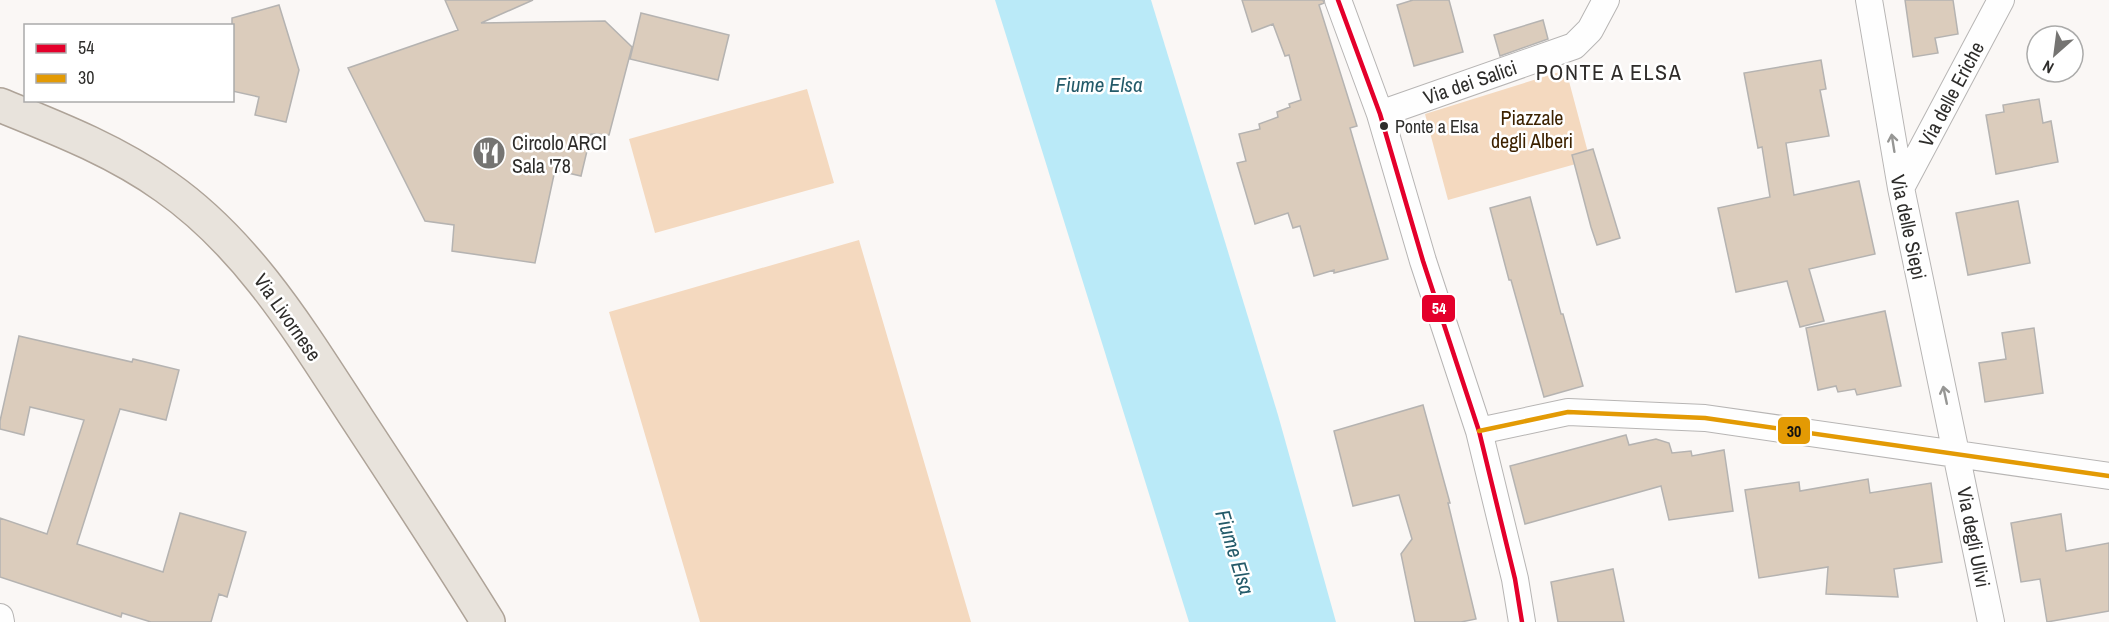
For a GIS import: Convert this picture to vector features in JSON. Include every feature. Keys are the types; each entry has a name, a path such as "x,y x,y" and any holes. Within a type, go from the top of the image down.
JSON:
{"main road":[{"name":"Via Livornese","path":"0,105 106,151 140,169 167,187 213,225 254,269 302,333 488,622"}],"street":[{"path":"1338,0 1380,114 1423,261 1479,431 1515,579 1522,622"},
{"name":"Via dei Salici","path":"1380,114 1574,46 1590,30 1606,0"},
{"name":"Via delle Siepi","path":"1869,0 1901,188 1957,453"},
{"name":"Via delle Eriche","path":"1901,188 2001,0"},
{"path":"1479,431 1568,412 1705,418 2109,476"},
{"name":"Via degli Ulivi","path":"1957,453 1991,622"},
{"path":"0,617 1,622"}],"green space":[{"name":"Piazzale degli Alberi","path":"1566,70 1590,160 1448,200 1425,114"},
{"path":"807,89 834,183 655,233 629,139"},
{"path":"859,240 971,622 700,622 609,312"}],"water":[{"name":"Fiume Elsa","path":"995,0 1151,0 1278,415 1336,622 1189,622"}],"building":[{"name":"Circolo ARCI Sala '78","path":"445,0 533,0 481,23 605,21 632,47 609,135 591,134 581,176 555,170 535,263 452,251 454,225 425,221 348,68 458,30"},
{"path":"1242,0 1323,0 1324,3 1319,5 1357,126 1350,128 1388,259 1314,276 1300,226 1293,228 1288,213 1255,224 1237,163 1246,161 1239,134 1260,129 1259,124 1278,117 1277,112 1301,100 1289,55 1285,56 1273,24 1252,32"},
{"path":"1413,0 1449,0 1463,52 1414,66 1397,5"},
{"path":"1905,0 1953,0 1958,34 1935,38 1938,53 1913,57"},
{"path":"279,5 299,70 286,122 255,115 259,97 234,91 234,24 232,24 232,18"},
{"path":"641,13 729,35 718,80 630,59"},
{"path":"1543,20 1548,39 1500,56 1494,35"},
{"path":"1821,60 1826,89 1820,90 1829,136 1786,143 1794,195 1859,181 1875,254 1809,269 1824,321 1800,327 1787,281 1736,292 1718,208 1770,197 1762,147 1758,148 1744,73"},
{"path":"2039,99 2043,123 2051,121 2058,162 1996,174 1986,115 2004,112 2003,105"},
{"path":"1593,149 1620,238 1597,245 1572,155"},
{"path":"1530,197 1583,386 1544,397 1490,208"},
{"path":"2018,201 2030,263 1968,275 1956,213"},
{"path":"1885,311 1901,386 1857,395 1855,389 1838,392 1836,386 1818,390 1806,328"},
{"path":"2034,328 2043,393 1985,402 1979,363 2006,359 2002,333"},
{"path":"19,336 132,362 133,359 179,370 166,420 120,409 77,544 163,572 180,513 246,532 227,597 219,594 211,622 151,622 122,613 121,617 0,577 0,518 47,534 84,420 30,407 24,435 0,429"},
{"path":"1423,405 1450,503 1448,503 1476,619 1461,622 1415,622 1401,554 1412,539 1399,495 1353,506 1334,431"},
{"path":"1626,435 1629,445 1656,439 1669,443 1672,453 1691,451 1692,456 1724,450 1733,511 1669,520 1661,486 1525,524 1510,466"},
{"path":"1868,479 1870,493 1931,483 1942,562 1894,569 1898,597 1826,594 1828,567 1759,578 1745,490 1799,482 1800,491"},
{"path":"2061,514 2066,551 2109,543 2109,611 2047,622 2040,579 2021,582 2011,523"},
{"path":"1613,569 1624,622 1558,622 1551,582"}],"transit line":[{"name":"54","path":"1338,0 1380,114 1423,261 1479,431 1515,579 1522,622"},
{"name":"30","path":"1479,431 1568,412 1705,418 2109,476"}],"place":[{"name":"Ponte a Elsa","path":"1384,126"},
{"name":"Circolo ARCI Sala '78","path":"489,153"}],"district":[{"name":"PONTE A ELSA","path":"1609,72"}]}
